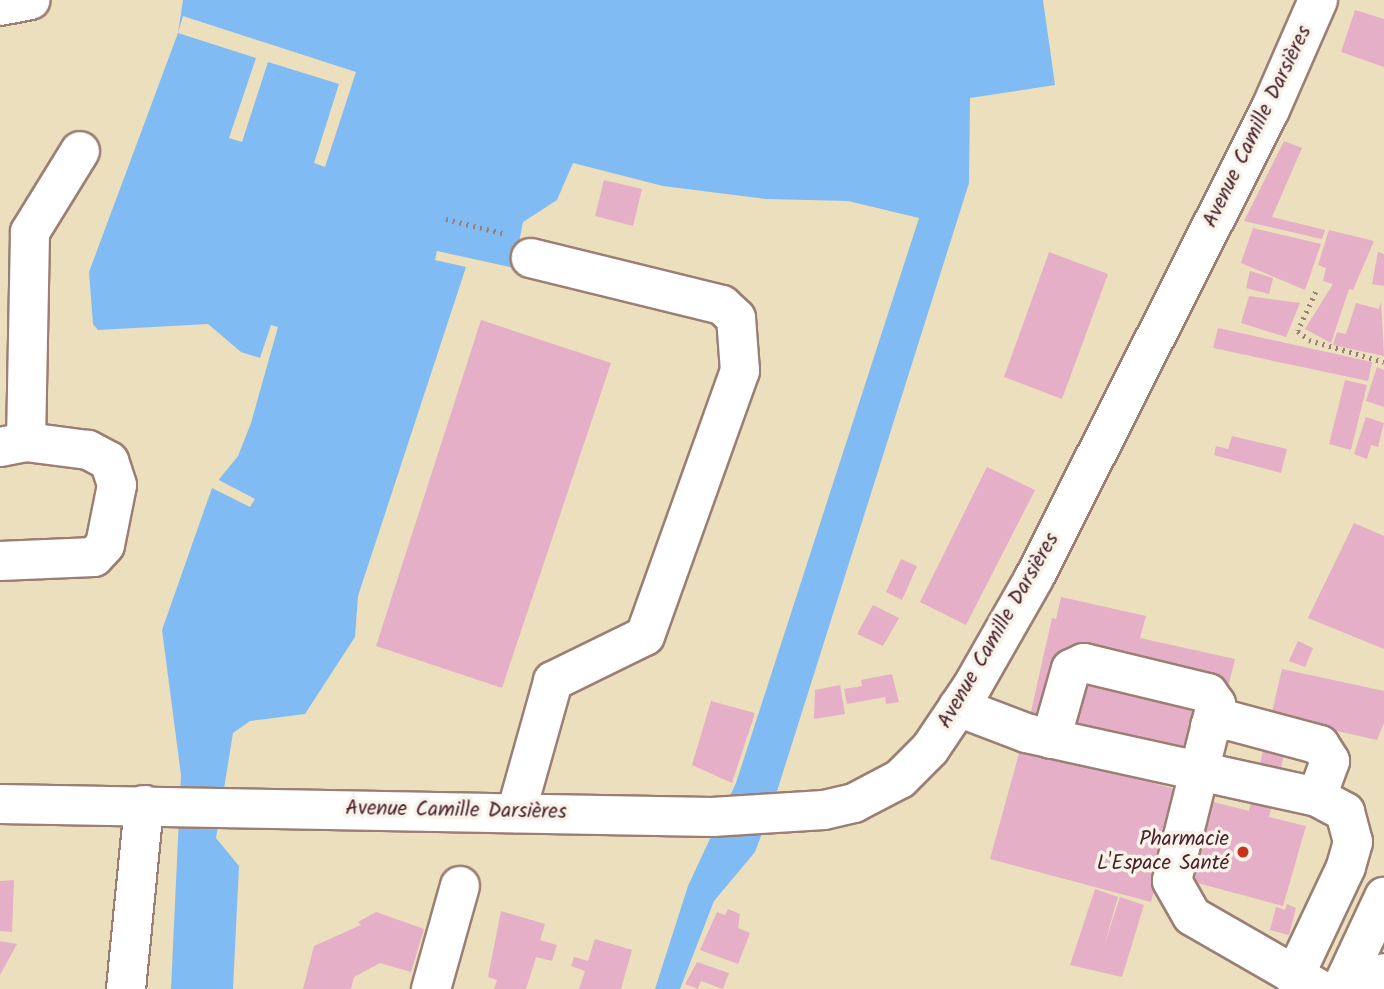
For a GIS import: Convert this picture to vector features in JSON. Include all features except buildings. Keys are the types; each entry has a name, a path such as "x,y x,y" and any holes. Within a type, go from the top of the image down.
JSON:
{"main road":[{"path":"0,6 30,0"},
{"name":"Avenue Camille Darsières","path":"0,804 712,817 784,815 854,803 900,779 930,749 958,707 1034,578 1270,110 1318,0"},
{"path":"0,561 93,557 105,545 117,485 109,461 88,450 13,445 30,232 80,151"},
{"path":"516,813 553,681 645,636 740,372 736,318 722,305 526,248"},
{"path":"958,707 1051,739 1196,773 1317,797 1345,812 1353,842 1307,983 1192,916 1172,881 1196,773 1216,704 1208,693 1084,663 1071,669 1051,739"},
{"path":"1210,726 1227,720 1320,745 1331,761 1317,797"},
{"path":"125,989 144,805"},
{"path":"431,989 460,886"},
{"path":"1341,989 1384,897"},
{"path":"1376,989 1384,972"}],"path":[{"path":"446,219 526,248"},
{"path":"1315,292 1298,331 1309,340 1384,362"}],"water":[{"path":"183,0 1043,0 1055,85 970,98 969,183 773,804 755,852 714,901 680,989 655,989 688,886 736,783 919,218 848,201 766,199 663,186 573,163 557,200 523,222 514,268 437,251 435,260 466,267 358,596 355,637 305,714 250,721 233,733 216,838 239,866 233,989 171,989 181,775 162,630 212,488 238,456 251,423 278,327 271,325 260,358 241,352 208,324 98,330 93,324 89,272 178,33"}],"pier":[{"path":"183,16 356,72 325,167 314,163 339,84 268,62 242,142 229,138 256,58 178,33"},
{"path":"217,479 255,499 250,507 212,488"}],"place":[{"name":"Pharmacie L'Espace Santé","path":"1243,852"}]}
